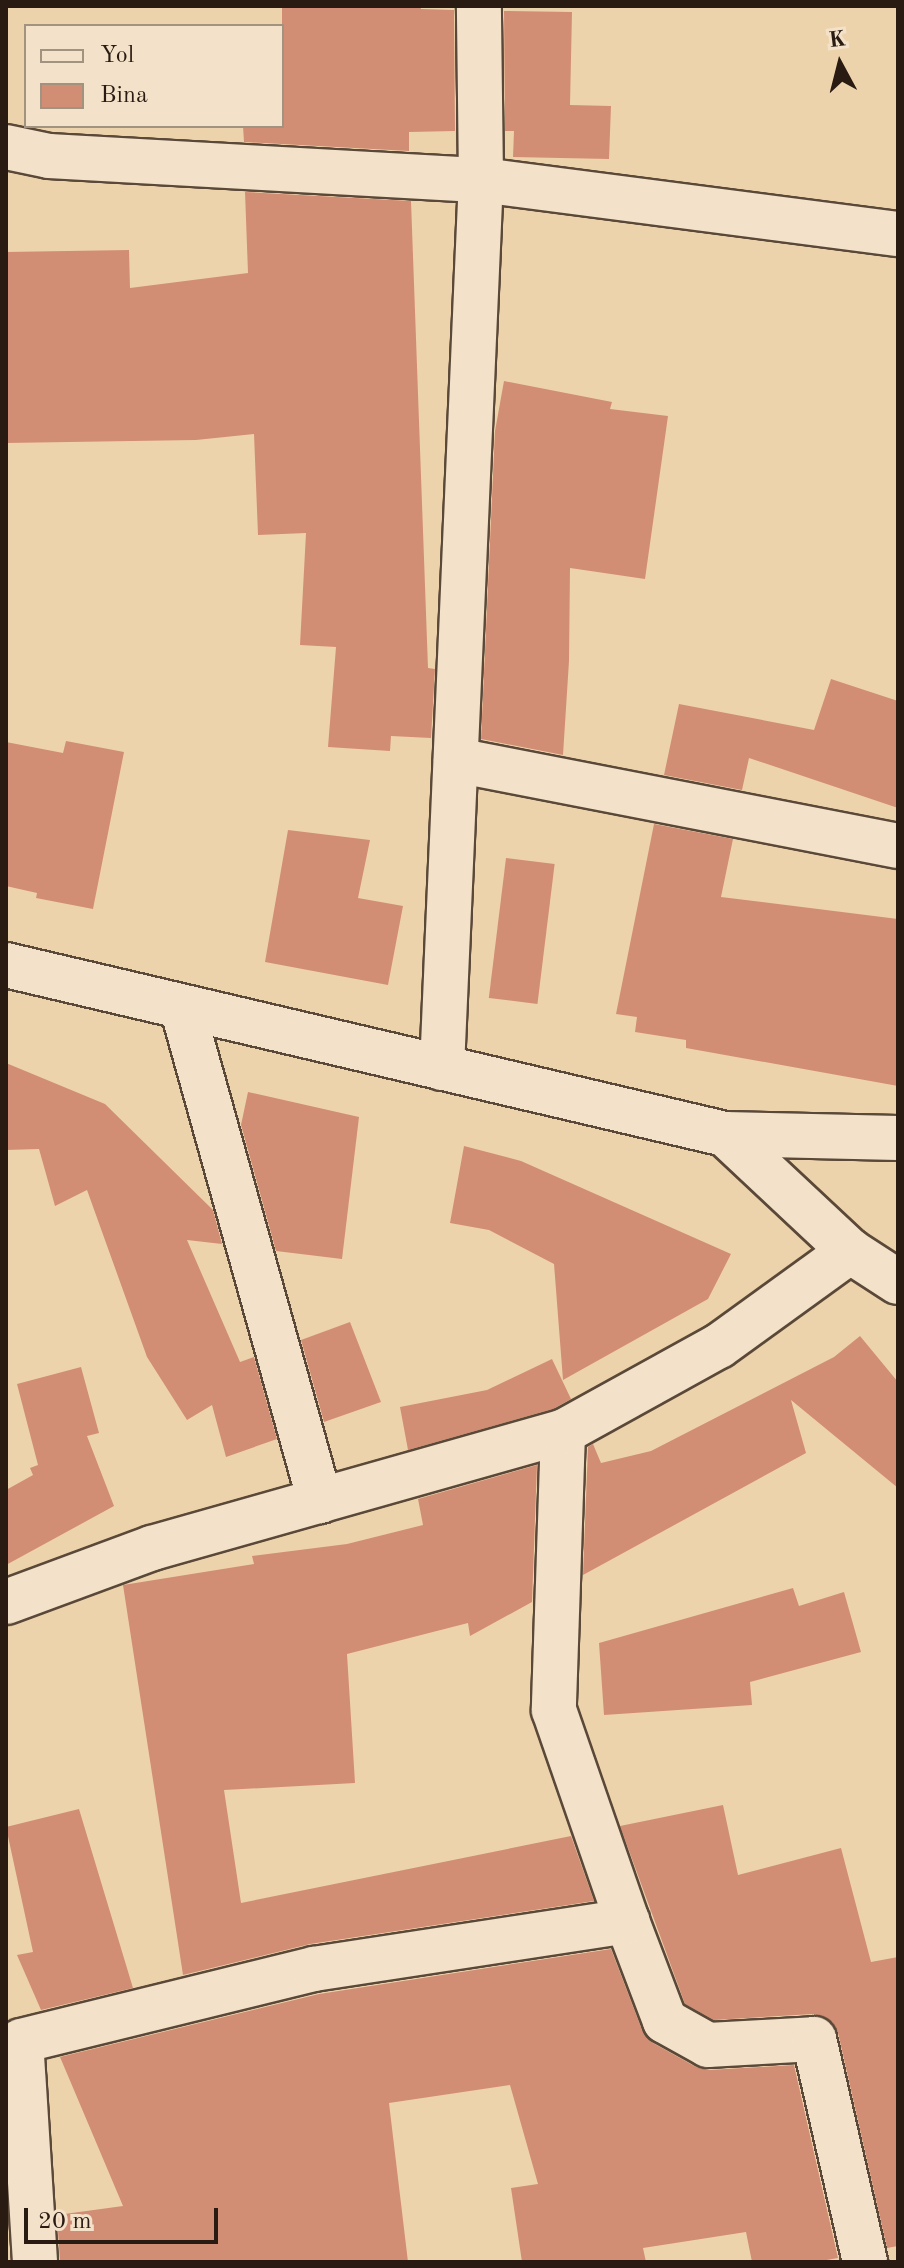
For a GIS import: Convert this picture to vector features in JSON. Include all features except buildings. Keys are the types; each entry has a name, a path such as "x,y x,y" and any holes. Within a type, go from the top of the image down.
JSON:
{"street":[{"path":"442,1068 481,180 479,6"},
{"path":"6,147 49,156 481,180 898,234"},
{"path":"456,760 898,846"},
{"path":"6,965 725,1134 898,1138"},
{"path":"182,1007 320,1501"},
{"path":"725,1134 850,1251 898,1282"},
{"path":"6,1602 152,1548 563,1432 719,1346 850,1251"},
{"path":"563,1432 554,1710 627,1921 665,2021 708,2045 814,2039 865,2262"},
{"path":"35,2262 21,2041 314,1969 627,1921"}]}
